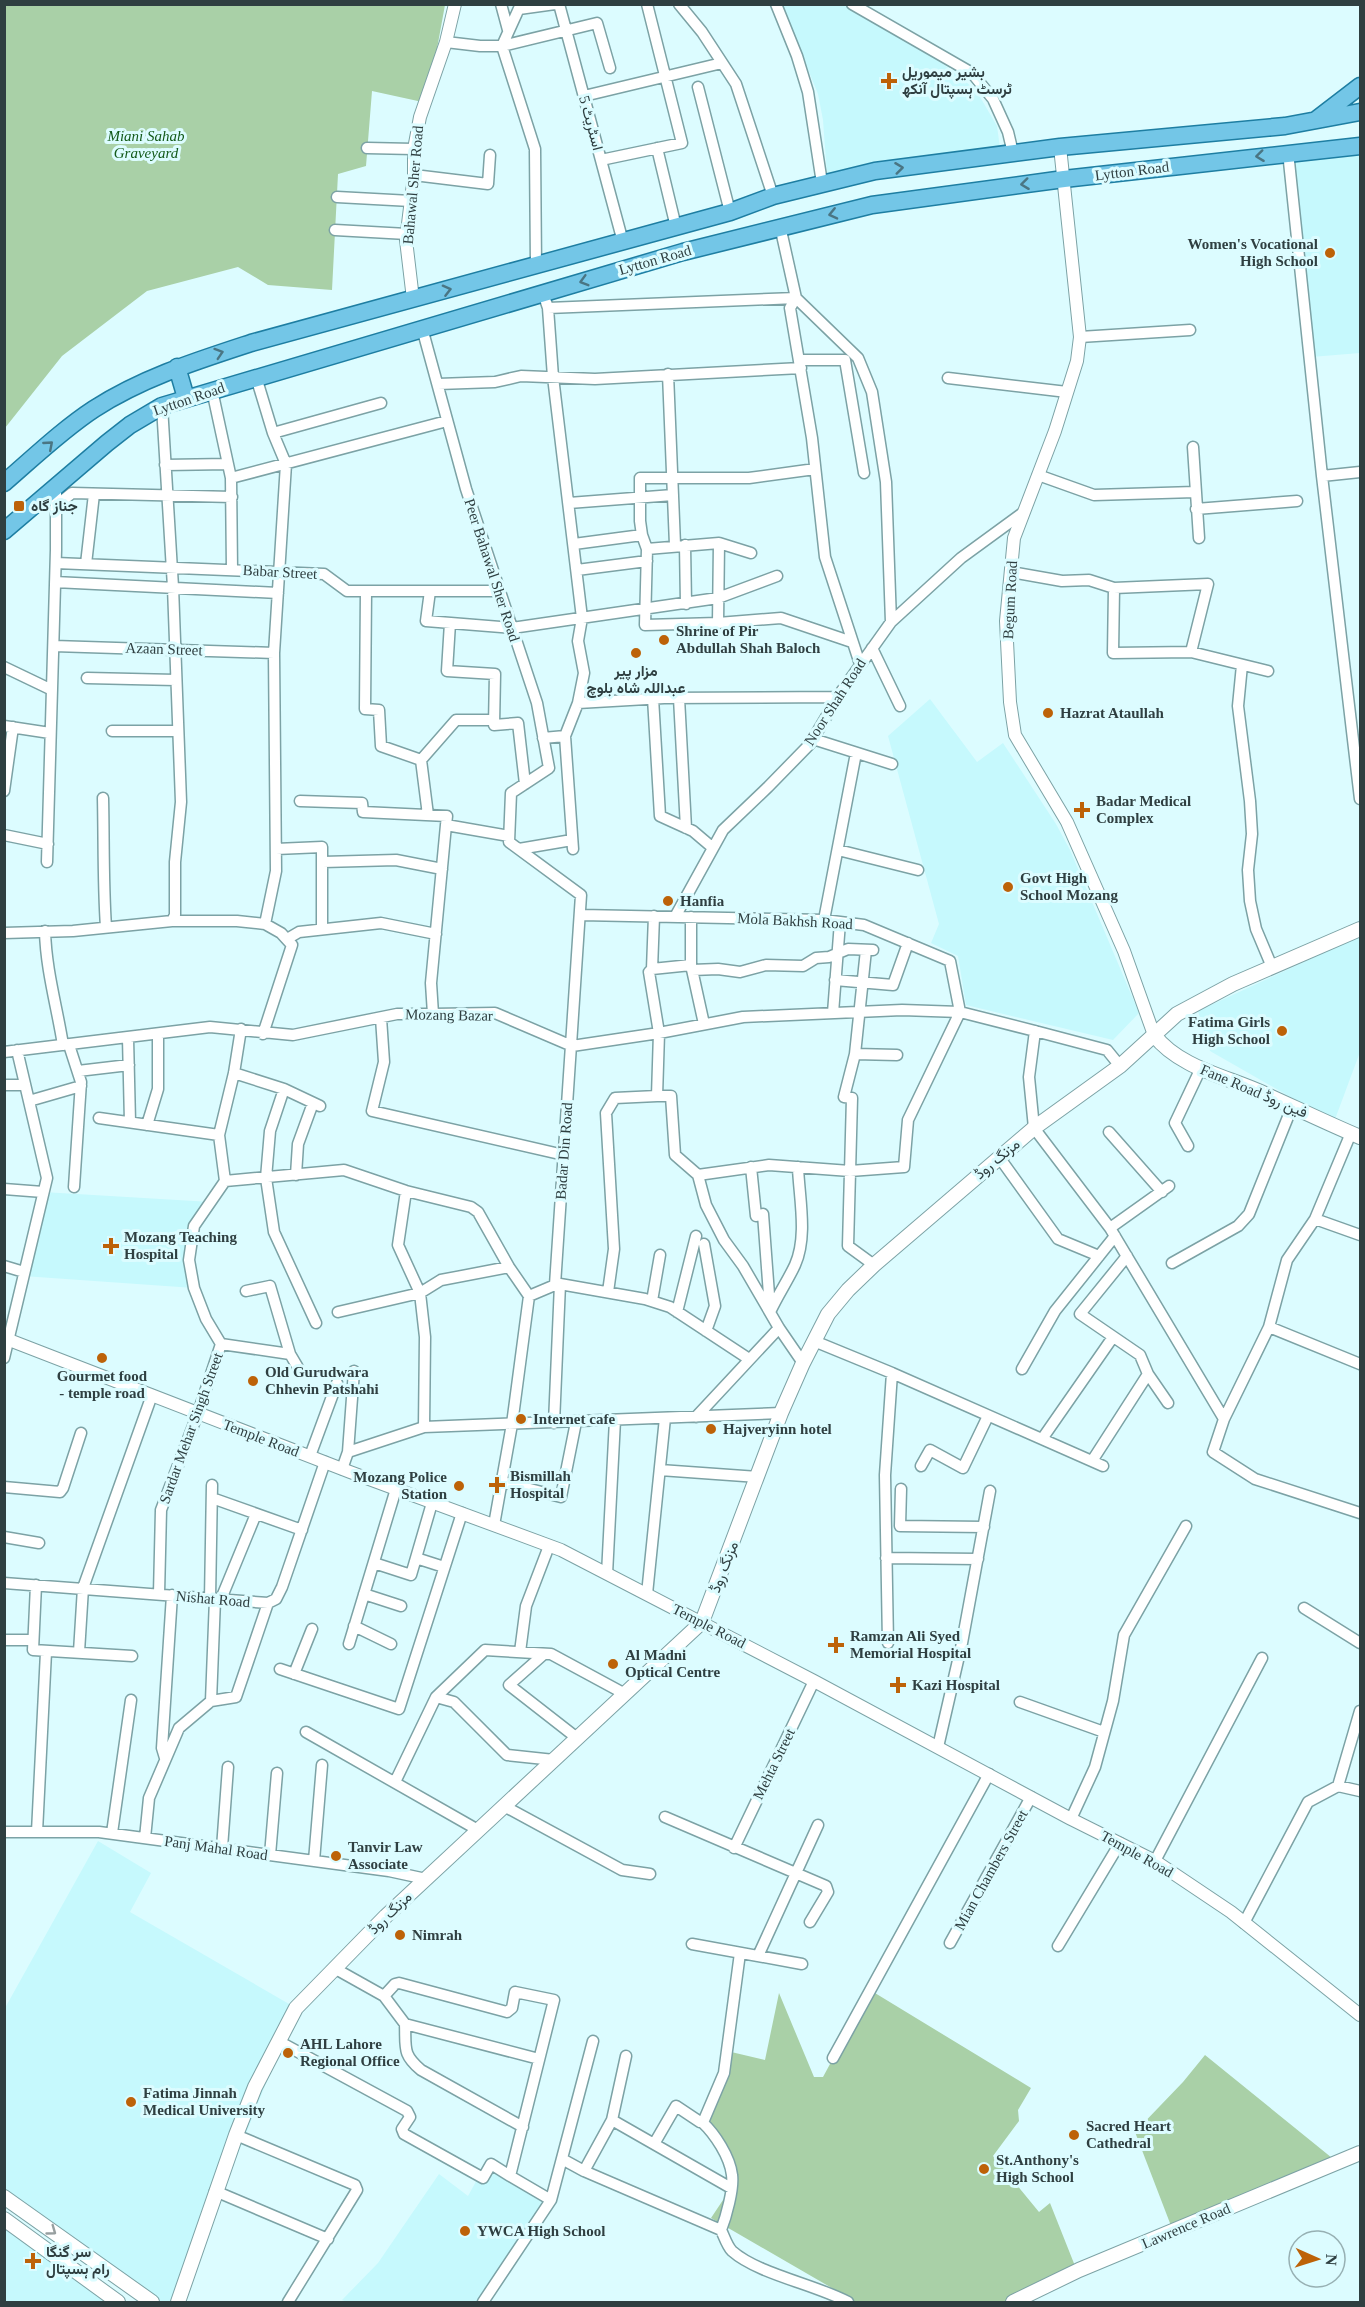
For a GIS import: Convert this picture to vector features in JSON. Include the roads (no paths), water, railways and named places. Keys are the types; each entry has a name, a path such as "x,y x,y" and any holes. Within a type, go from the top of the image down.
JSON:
{"main road":[{"path":"1314,122 1360,86"},
{"name":"Lytton Road","path":"4,483 92,410 141,382 177,367 250,343 730,212 772,196 875,171 1060,147 1285,126 1360,112"},
{"name":"Lytton Road","path":"4,531 130,425 162,406 423,328 546,300 780,226 872,205 1064,179 1288,152 1360,146"},
{"path":"177,367 186,398"},
{"name":"مزنگ روڈ","path":"178,2302 214,2192 255,2087 296,2008 426,1879 702,1622 781,1413 828,1314 848,1290 999,1157 1034,1128 1120,1065 1187,1007 1360,929"},
{"name":"Fane Road فین روڈ","path":"1154,1035 1175,1055 1201,1068 1266,1094 1356,1135"},
{"name":"Lawrence Road","path":"1013,2302 1028,2298 1360,2153"},
{"path":"4,2197 152,2302"},
{"path":"4,2219 118,2302"}],"street":[{"name":"Bahawal Sher Road","path":"413,298 407,234 414,176 414,149 420,117 446,42 455,4"},
{"path":"501,4 508,30"},
{"path":"536,266 535,149 502,46 520,7 557,4"},
{"name":"اسٹریٹ 5","path":"557,4 567,30 623,242"},
{"path":"601,160 682,142 647,4"},
{"path":"679,4 702,32 736,84 772,196"},
{"path":"776,4 797,56 808,92 822,183"},
{"path":"852,4 972,73 993,99 1008,132 1013,153"},
{"path":"446,42 502,46 597,23 610,69"},
{"path":"584,96 722,63"},
{"path":"698,87 730,212"},
{"name":"Begum Road","path":"1060,147 1080,337 1077,361 1067,392 1014,538 1006,621 1010,702 1015,735 1067,822 1124,951 1154,1035"},
{"path":"367,148 414,149"},
{"path":"657,148 676,227"},
{"path":"1288,152 1322,476 1360,799"},
{"path":"414,176 488,184 490,155"},
{"path":"337,197 411,201"},
{"path":"780,226 796,298 858,358 872,392 886,482 891,622"},
{"path":"335,230 407,234"},
{"path":"519,849 573,844 565,736 578,703 584,673 578,641 582,618 546,300 796,298"},
{"path":"796,298 790,308 815,469 825,557 860,664"},
{"name":"Peer Bahawal Sher Road","path":"423,328 466,489 537,703 549,768 511,793 509,836"},
{"path":"1080,337 1190,330"},
{"path":"438,384 495,382 521,376 595,379 845,360 864,473"},
{"path":"668,374 673,495 686,604"},
{"path":"256,377 273,433 286,464 274,653 276,871 265,924"},
{"path":"948,378 1067,392"},
{"path":"212,390 231,478 232,570"},
{"path":"273,433 381,403"},
{"path":"162,406 173,587 181,802 175,862 175,915 171,921"},
{"path":"231,478 447,421"},
{"path":"1193,447 1199,538"},
{"path":"165,465 228,464"},
{"path":"815,469 749,478 640,477 642,535 647,549 645,625 781,618 852,642"},
{"path":"1322,476 1360,472"},
{"path":"1038,475 1094,495 1195,492"},
{"path":"47,862 56,563 56,487"},
{"path":"56,506 72,493 232,497"},
{"path":"86,564 94,494"},
{"path":"569,503 673,495"},
{"path":"1196,509 1297,501"},
{"name":"Noor Shah Road","path":"675,917 723,830 771,785 813,739 860,664 891,622 961,558 1024,512"},
{"path":"574,544 642,535"},
{"path":"718,623 719,543"},
{"path":"647,549 719,543 751,553"},
{"path":"577,570 647,561"},
{"name":"Babar Street","path":"56,563 324,574 347,591 499,591"},
{"path":"1011,572 1062,581 1089,580 1114,588 1208,584 1191,652"},
{"path":"430,591 426,621 512,628 718,598 777,576"},
{"path":"55,582 278,593"},
{"path":"1114,588 1113,653 1191,652 1268,671"},
{"path":"366,591 365,709 379,710 381,746 421,760"},
{"path":"450,623 447,671 495,674 494,725 518,723 525,784"},
{"name":"Azaan Street","path":"54,646 274,653"},
{"path":"872,648 900,706"},
{"path":"1242,665 1238,706 1250,801 1252,834 1248,870 1250,901 1256,929 1272,967"},
{"path":"4,667 52,690"},
{"path":"87,678 176,680"},
{"path":"578,703 679,698 838,697"},
{"path":"679,698 686,828"},
{"path":"653,699 660,816 686,828 713,848"},
{"path":"428,815 421,760 456,720 494,720"},
{"path":"4,791 9,727 50,733"},
{"path":"112,731 178,731"},
{"path":"543,738 565,736"},
{"path":"813,739 892,764"},
{"path":"824,920 856,753"},
{"path":"103,798 105,861 102,880 106,927"},
{"path":"300,801 362,803 363,812 447,816 432,983 433,1014"},
{"path":"446,825 509,836"},
{"path":"4,835 48,844"},
{"name":"Badar Din Road","path":"509,836 509,842 581,895 555,1285 529,1296"},
{"path":"276,849 322,847 322,929"},
{"path":"838,850 918,870"},
{"path":"323,862 396,860 442,869"},
{"name":"Mola Bakhsh Road","path":"581,915 824,920 864,925 950,961 960,1012"},
{"path":"654,916 652,969 649,972 659,1033 657,1096"},
{"path":"691,917 692,967 704,1024"},
{"path":"4,933 171,921 237,921 265,924 281,933 292,945 263,1034"},
{"path":"832,1013 840,922"},
{"path":"287,939 299,932 381,923 436,934"},
{"path":"45,931 45,956 66,1045 78,1071 81,1086 74,1186"},
{"path":"835,980 893,985 908,943"},
{"path":"652,969 692,967 740,972 766,965 803,966 816,958 837,954 848,949 869,950 862,981 855,1054 844,1097 852,1098 848,1246 874,1265"},
{"path":"572,1046 659,1033 742,1017 902,1010 960,1012 1107,1050 1120,1065"},
{"path":"698,1174 769,1165 850,1171 904,1167 908,1120 960,1012"},
{"name":"Mozang Bazar","path":"4,1052 210,1027 241,1029 263,1034 293,1035 397,1014 495,1013 572,1046"},
{"path":"381,1018 384,1062 372,1111 564,1155"},
{"path":"241,1029 234,1073 219,1135 225,1181 344,1170 406,1191 471,1207 478,1212 509,1267 529,1296 512,1424 494,1525"},
{"path":"1035,1031 1029,1077 1034,1128 1112,1232 1224,1419"},
{"path":"147,1125 158,1089 158,1034"},
{"path":"128,1038 130,1122"},
{"path":"4,1358 6,1338 47,1178 17,1050"},
{"path":"855,1054 897,1054"},
{"path":"78,1071 129,1065"},
{"path":"1188,1146 1175,1124 1201,1068"},
{"path":"234,1073 284,1089 317,1105 298,1144 296,1175"},
{"path":"4,1085 25,1085"},
{"path":"28,1101 81,1086"},
{"path":"284,1089 270,1131 266,1178 274,1233 316,1323"},
{"path":"608,1292 614,1249 606,1113 615,1098 671,1096 675,1155 698,1174 706,1205 724,1240 771,1311 779,1328 804,1363"},
{"path":"1172,1263 1238,1226 1249,1214 1292,1107"},
{"path":"99,1118 219,1135"},
{"path":"1022,1369 1055,1311 1099,1256 1112,1232 1166,1189 1108,1132"},
{"path":"1356,1135 1315,1219 1287,1260 1269,1327 1224,1419 1213,1452 1255,1479 1360,1513"},
{"path":"999,1157 1058,1239 1099,1256"},
{"path":"751,1167 756,1216 763,1214 771,1311"},
{"path":"771,1311 795,1265 800,1250 798,1167"},
{"name":"Sardar Mehar Singh Street","path":"159,1594 161,1510 198,1413 221,1344 206,1319 194,1288 189,1260 194,1226 225,1181"},
{"path":"4,1189 43,1192"},
{"path":"406,1191 398,1245 420,1293 425,1337 424,1427"},
{"path":"1315,1219 1360,1234"},
{"path":"677,1312 700,1240 715,1306 706,1331"},
{"path":"652,1301 660,1255"},
{"path":"1127,1256 1080,1314 1140,1355 1148,1374 1168,1403"},
{"path":"4,1266 24,1272"},
{"path":"338,1312 420,1293 441,1280 509,1267"},
{"path":"554,1423 560,1284 652,1301 677,1312 749,1359"},
{"path":"246,1291 270,1286 290,1354 300,1371"},
{"path":"1269,1327 1360,1364"},
{"path":"696,1417 779,1328"},
{"path":"1042,1439 1113,1337"},
{"name":"Temple Road","path":"6,1338 342,1469 549,1546 607,1574 1155,1861 1244,1923 1360,2015"},
{"path":"814,1341 1103,1466"},
{"path":"221,1344 290,1354"},
{"path":"342,1469 348,1452 354,1371"},
{"path":"888,1643 885,1475 892,1373"},
{"path":"1092,1461 1148,1374"},
{"path":"310,1456 337,1383"},
{"path":"79,1652 83,1588 152,1395"},
{"path":"348,1452 424,1427 781,1413"},
{"path":"921,1466 930,1450 963,1468 988,1416"},
{"path":"647,1594 665,1418"},
{"path":"607,1574 615,1420"},
{"path":"501,1482 561,1497 576,1422"},
{"path":"4,1487 60,1491 81,1433"},
{"name":"Nishat Road","path":"4,1583 268,1603 276,1599 282,1587 325,1462"},
{"path":"660,1470 758,1476"},
{"path":"211,1701 215,1599 212,1485"},
{"path":"349,1644 396,1489"},
{"path":"901,1489 900,1526 984,1527"},
{"path":"938,1747 990,1491"},
{"path":"212,1498 302,1530"},
{"path":"374,1563 411,1575 432,1503"},
{"path":"215,1599 256,1514"},
{"path":"280,1669 399,1709 462,1514"},
{"path":"1071,1819 1095,1767 1113,1701 1124,1635 1186,1526"},
{"path":"4,1537 39,1544"},
{"path":"520,1652 526,1606 549,1546"},
{"path":"416,1558 444,1567"},
{"path":"886,1558 978,1559"},
{"path":"36,1585 33,1650 132,1656"},
{"path":"364,1594 401,1606"},
{"path":"165,1758 162,1748 172,1595"},
{"path":"145,1838 149,1798 179,1728 211,1701 236,1697 268,1603"},
{"path":"1304,1608 1360,1643"},
{"path":"354,1626 391,1644"},
{"path":"294,1674 312,1629"},
{"path":"4,1640 33,1640"},
{"path":"395,1782 436,1698 485,1650 551,1654 625,1694"},
{"path":"37,1832 46,1652"},
{"path":"544,1654 509,1685 577,1738"},
{"path":"1155,1861 1262,1658"},
{"name":"Mehta Street","path":"735,1848 814,1681"},
{"path":"436,1698 454,1702 507,1755 554,1760"},
{"path":"111,1833 131,1700"},
{"path":"1020,1702 1104,1732"},
{"path":"1338,1786 1360,1711"},
{"path":"306,1732 478,1830"},
{"path":"314,1861 322,1765"},
{"path":"222,1848 228,1767"},
{"path":"270,1855 277,1773"},
{"path":"833,2058 989,1774"},
{"path":"1244,1923 1308,1802 1338,1786 1360,1791"},
{"name":"Mian Chambers Street","path":"950,1943 1031,1797"},
{"path":"504,1806 622,1870 650,1874"},
{"path":"664,1817 828,1889 810,1922"},
{"path":"759,1956 818,1825"},
{"name":"Panj Mahal Road","path":"4,1832 111,1833 389,1871 426,1879"},
{"path":"1058,1946 1120,1843"},
{"path":"693,1944 802,1964"},
{"path":"702,2122 723,2073 740,1953"},
{"path":"334,1968 384,1996 405,2024 406,2055 410,2061 421,2070 523,2127"},
{"path":"384,1996 395,1984 399,1983 507,2012 512,2008 515,1992 554,2000 510,2176"},
{"path":"405,2024 539,2059"},
{"path":"278,2041 407,2111 410,2117 402,2129 404,2134 483,2178 491,2164 551,2200"},
{"path":"483,2302 551,2200 592,2042"},
{"path":"584,2171 612,2120 626,2056"},
{"path":"654,2144 676,2106 702,2122 717,2140 732,2175 725,2220 721,2230"},
{"path":"612,2120 731,2188"},
{"path":"236,2135 355,2185 357,2190 288,2302"},
{"path":"562,2159 584,2171 721,2230 730,2250 754,2265 828,2291 848,2302"},
{"path":"214,2192 328,2239"}],"place":[{"name":"بشیر میموریل ٹرسٹ ہسپتال آنکھ","path":"889,81"},
{"name":"Women's Vocational High School","path":"1330,253"},
{"name":"جناز گاہ","path":"19,506"},
{"name":"Shrine of Pir Abdullah Shah Baloch","path":"664,640"},
{"name":"مزار پیر عبداللہ شاہ بلوچ","path":"636,653"},
{"name":"Hazrat Ataullah","path":"1048,713"},
{"name":"Badar Medical Complex","path":"1082,810"},
{"name":"Govt High School Mozang","path":"1008,887"},
{"name":"Hanfia","path":"668,901"},
{"name":"Fatima Girls High School","path":"1282,1031"},
{"name":"Mozang Teaching Hospital","path":"111,1246"},
{"name":"Gourmet food - temple road","path":"102,1358"},
{"name":"Old Gurudwara Chhevin Patshahi","path":"253,1381"},
{"name":"Internet cafe","path":"521,1419"},
{"name":"Hajveryinn hotel","path":"711,1429"},
{"name":"Bismillah Hospital","path":"497,1485"},
{"name":"Mozang Police Station","path":"459,1486"},
{"name":"Ramzan Ali Syed Memorial Hospital","path":"836,1645"},
{"name":"Al Madni Optical Centre","path":"613,1664"},
{"name":"Kazi Hospital","path":"898,1685"},
{"name":"Tanvir Law Associate","path":"336,1856"},
{"name":"Nimrah","path":"400,1935"},
{"name":"AHL Lahore Regional Office","path":"288,2053"},
{"name":"Fatima Jinnah Medical University","path":"131,2102"},
{"name":"Sacred Heart Cathedral","path":"1074,2135"},
{"name":"St.Anthony's High School","path":"984,2169"},
{"name":"YWCA High School","path":"465,2231"},
{"name":"سر گنگا رام ہسپتال","path":"33,2261"}],"park label":[{"name":"Miani Sahab Graveyard","path":"146,144"}]}
